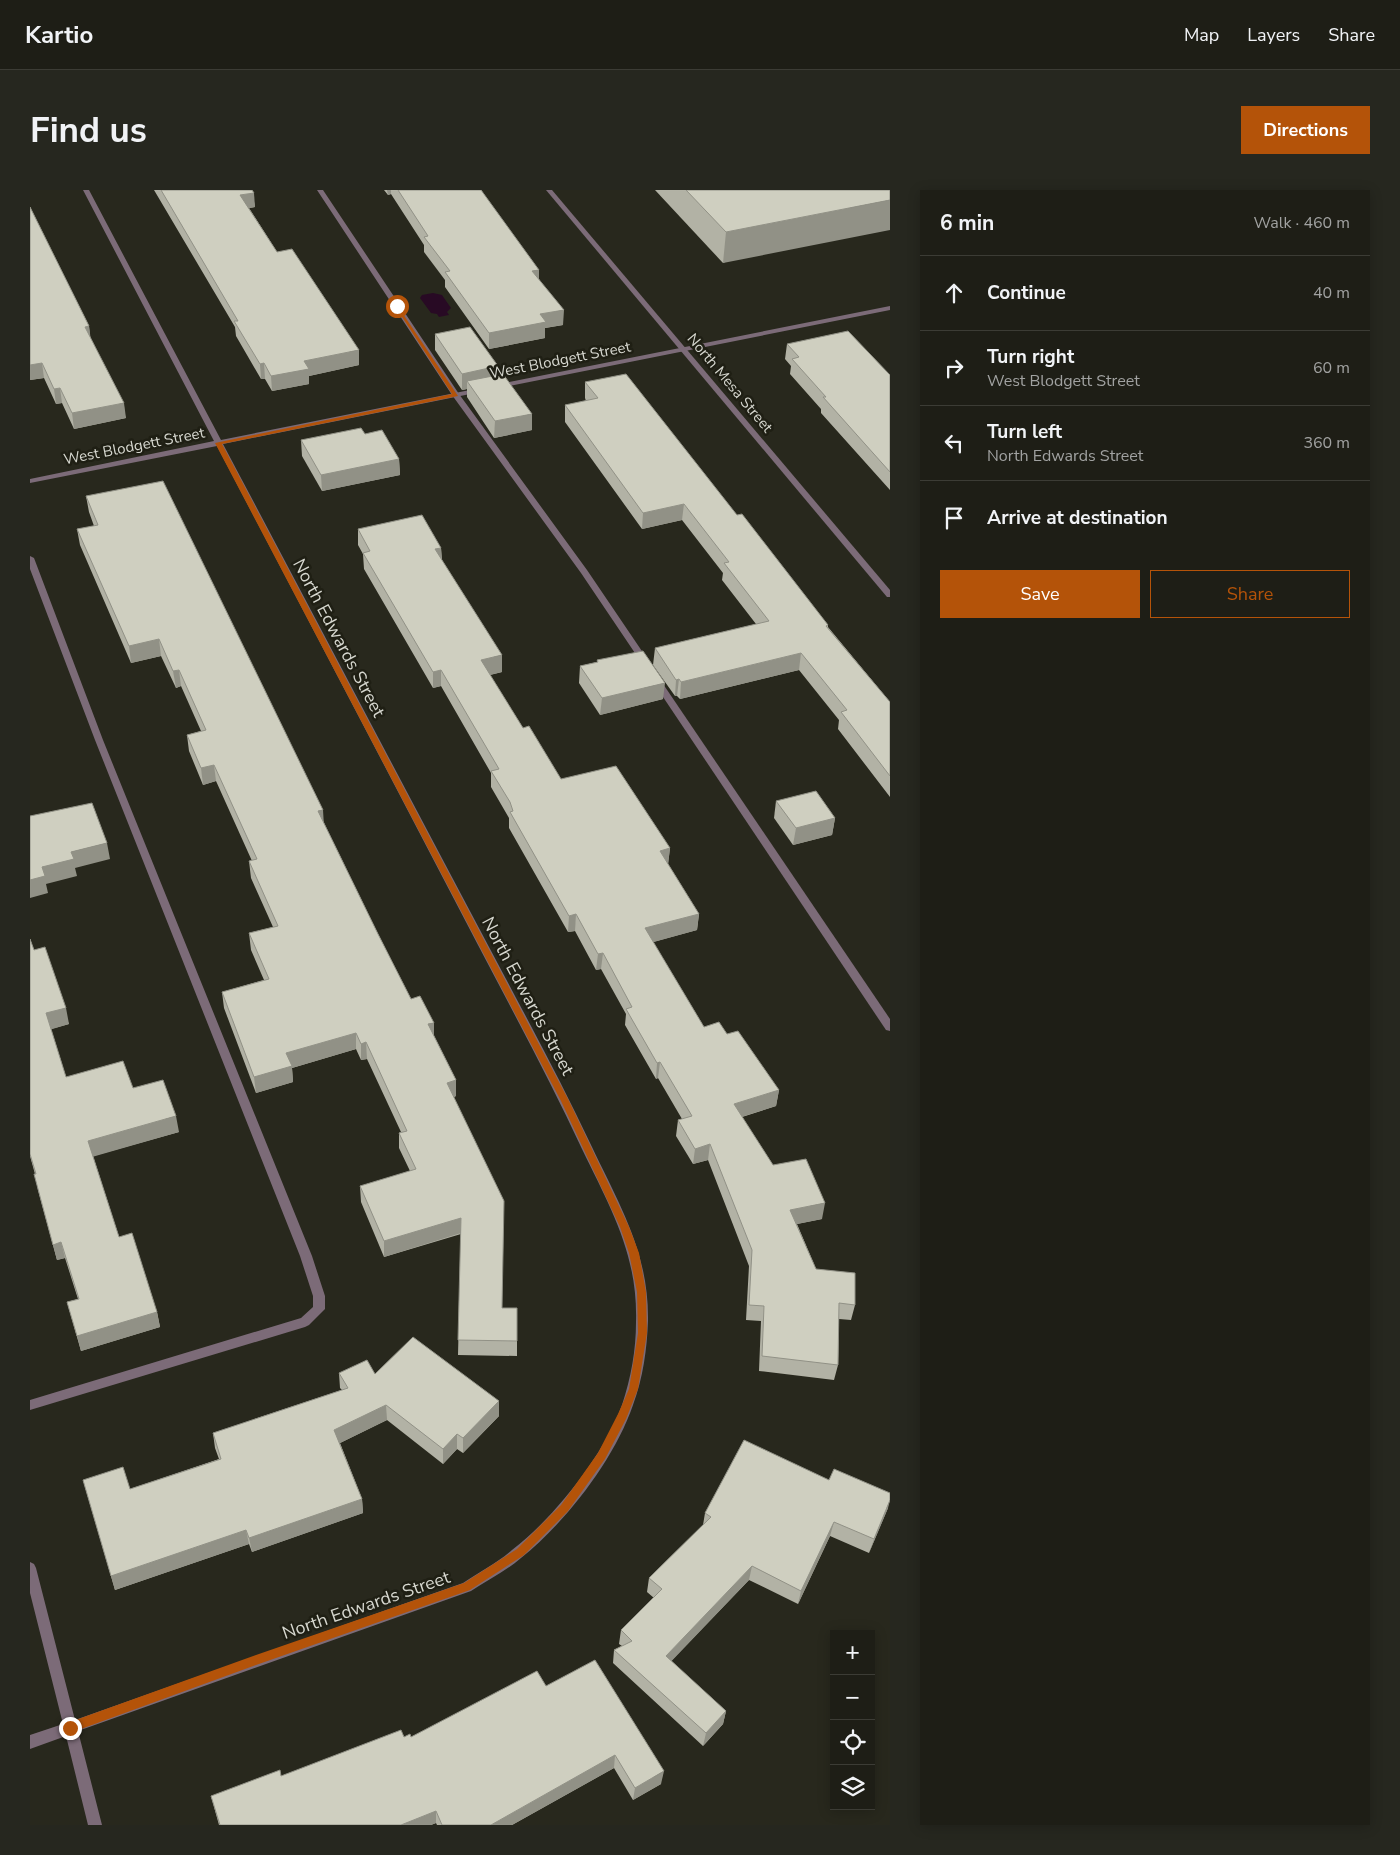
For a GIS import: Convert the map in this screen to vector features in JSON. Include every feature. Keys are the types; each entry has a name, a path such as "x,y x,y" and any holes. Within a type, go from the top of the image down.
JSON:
{"street":[{"name":"North Edwards Street","path":"30,1742 256,1660 467,1587 520,1552 564,1508 602,1456 633,1389 642,1333 642,1292 634,1253 625,1227 565,1101 86,190"},
{"path":"320,190 456,395 584,572 890,1027"},
{"name":"North Mesa Street","path":"549,190 890,595"},
{"name":"West Blodgett Street","path":"494,387 890,308"},
{"name":"West Blodgett Street","path":"30,481 485,389"},
{"path":"30,558 99,740 306,1256 319,1296 319,1309 305,1322 30,1405"},
{"path":"30,1568 95,1825"}],"shaded area":[{"path":"433,293 442,295 451,308 447,312 449,315 439,317 437,314 431,313 420,298 422,295"}],"building":[{"path":"161,190 252,190 254,193 240,195 277,252 292,249 359,350 304,361 309,369 271,376 264,363 260,364 234,321 238,321"},
{"path":"398,190 481,190 539,270 532,271 564,310 540,314 546,322 489,333 445,272 450,271 424,237 428,236"},
{"path":"686,190 890,190 890,200 726,232"},
{"path":"30,207 89,326 85,327 124,403 72,413 60,388 54,389 42,363 30,365"},
{"path":"470,327 498,366 462,374 435,334"},
{"path":"848,331 890,375 890,472 792,359 799,357 787,344"},
{"path":"503,374 532,414 495,421 467,381"},
{"path":"626,374 737,515 742,514 828,625 826,626 890,702 890,776 841,712 847,710 801,653 681,682 679,679 676,680 655,648 769,621 724,563 729,562 684,504 643,513 565,405 598,398 585,382"},
{"path":"361,428 365,434 382,430 399,459 321,475 301,440"},
{"path":"163,481 323,810 318,811 378,934 411,999 420,996 434,1023 428,1024 456,1080 447,1083 504,1201 502,1308 517,1308 517,1341 458,1340 461,1218 384,1241 360,1186 416,1169 399,1133 407,1131 366,1042 361,1044 356,1033 286,1053 292,1066 254,1077 222,992 269,979 249,933 278,926 249,861 257,859 214,765 201,768 187,735 206,730 179,670 173,671 159,639 129,646 77,529 98,525 86,496"},
{"path":"422,515 441,548 435,549 502,655 481,660 523,728 529,726 561,779 616,766 670,848 660,851 699,914 645,928 704,1027 719,1022 727,1034 738,1031 779,1090 734,1104 773,1165 806,1159 825,1203 790,1210 816,1269 855,1273 855,1305 839,1303 838,1365 762,1356 764,1306 749,1305 752,1250 710,1144 695,1149 678,1120 692,1116 660,1062 657,1063 626,1009 632,1007 603,953 598,954 576,914 569,916 510,812 513,811 510,802 491,771 499,769 441,670 433,672 363,553 370,551 358,529"},
{"path":"643,651 665,683 602,698 580,666 598,662 597,660"},
{"path":"816,791 835,818 796,828 776,801"},
{"path":"92,803 107,843 71,852 74,859 42,867 45,876 30,880 30,816"},
{"path":"30,939 34,950 45,947 66,1008 46,1013 66,1077 123,1061 133,1088 163,1080 176,1116 88,1141 119,1237 132,1233 157,1312 77,1336 67,1302 79,1299 61,1242 53,1245 30,1154"},
{"path":"413,1337 499,1401 463,1438 457,1434 443,1449 386,1405 334,1430 362,1499 249,1538 246,1530 111,1576 83,1480 123,1467 130,1489 221,1459 213,1433 348,1388 339,1373 367,1360 375,1374"},
{"path":"744,1440 829,1480 834,1469 890,1493 890,1500 874,1539 834,1522 801,1591 752,1566 666,1656 726,1711 706,1733 614,1650 632,1641 621,1630 662,1589 649,1578 711,1517 705,1513"},
{"path":"595,1660 664,1771 635,1788 615,1755 491,1825 442,1825 436,1811 401,1825 220,1825 211,1796 280,1770 281,1776 401,1730 404,1737 410,1734 411,1737 537,1671 546,1686"}],"route":[{"path":"70,1728 256,1660 467,1587 520,1552 564,1508 602,1456 633,1389 642,1333 642,1292 634,1253 625,1227 565,1101 218,443 456,395 397,306"}]}
